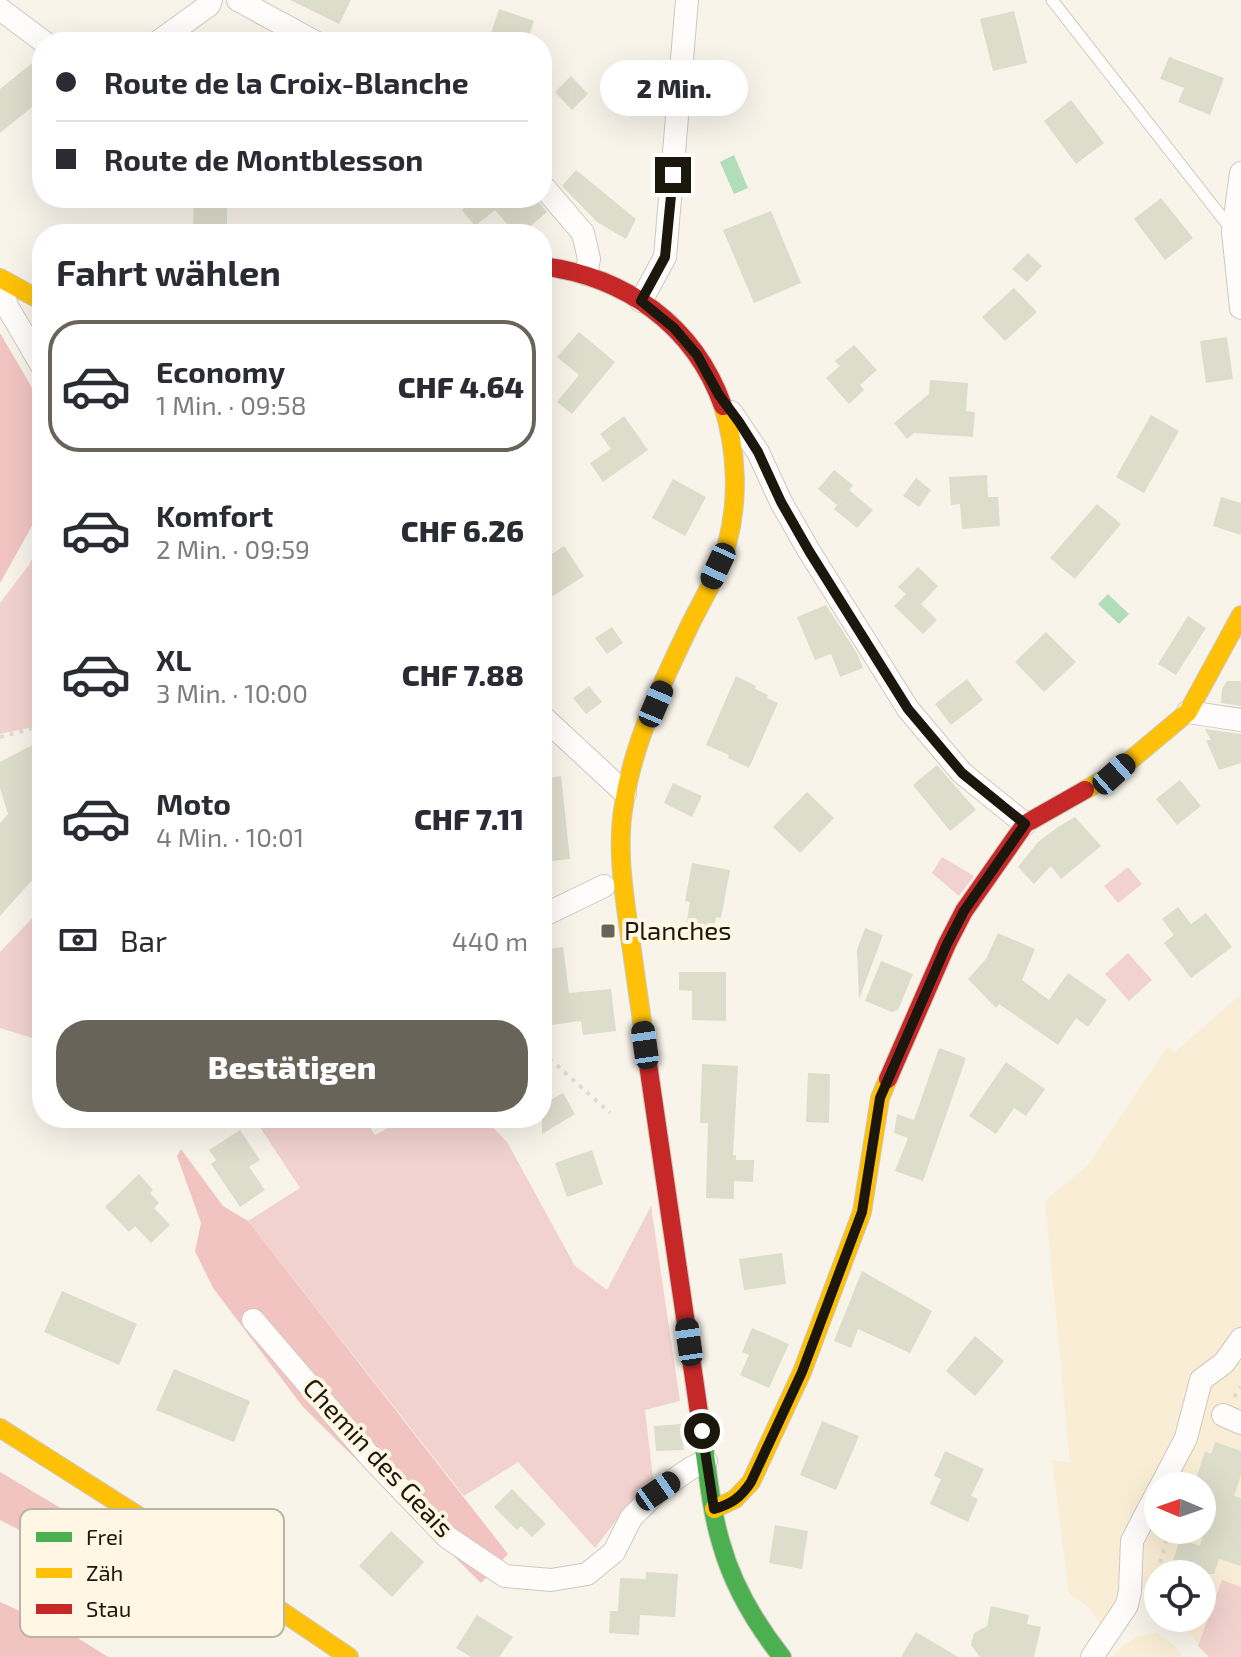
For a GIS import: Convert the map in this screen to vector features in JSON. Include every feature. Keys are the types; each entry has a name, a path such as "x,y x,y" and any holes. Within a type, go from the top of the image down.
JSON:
{"street":[{"path":"172,32 209,5 211,0"},
{"path":"238,0 297,32"},
{"path":"641,301 665,257 687,0"},
{"path":"0,9 32,33"},
{"path":"1241,173 1233,232 1241,308"},
{"path":"552,197 583,233 589,259 586,274"},
{"path":"552,266 586,274 616,286 641,301 674,328 697,355 719,395 758,452 781,502 809,551 908,709 962,773 1025,824"},
{"path":"0,278 32,296"},
{"path":"0,286 8,308 32,349"},
{"path":"719,395 728,419 734,451 734,508 725,551 646,726 625,793 621,862 706,1461 720,1540 737,1589 751,1616 782,1657"},
{"path":"714,1509 730,1504 742,1495 751,1482 794,1390 862,1212 880,1098 964,911 1025,824 1114,774 1188,712 1241,615"},
{"path":"1188,712 1241,720"},
{"path":"552,725 625,793"},
{"path":"552,911 604,886"},
{"name":"Chemin des Geais","path":"253,1320 373,1460 447,1537 505,1576 551,1580 587,1574 614,1552 631,1518 658,1491 706,1461"},
{"path":"1168,1472 1186,1438 1201,1380 1224,1363 1241,1339"},
{"path":"0,1428 128,1509"},
{"path":"1092,1657 1127,1605 1132,1541 1144,1518"},
{"path":"284,1613 348,1657"}],"lane":[{"path":"1052,0 1233,232"}],"path":[{"path":"0,737 32,729"},
{"path":"552,1061 610,1113"}],"shaded area":[{"path":"734,155 748,188 734,194 720,162"},
{"path":"0,333 32,389 32,526 0,583"},
{"path":"32,559 32,727 0,734 0,603"},
{"path":"1108,594 1129,614 1119,624 1098,604"},
{"path":"942,857 974,876 959,896 932,873"},
{"path":"1128,867 1142,884 1118,903 1104,886"},
{"path":"32,918 32,1038 0,1028 0,952"},
{"path":"1128,953 1152,980 1129,1001 1105,974"},
{"path":"1241,994 1241,1657 1209,1657 1187,1632 1216,1632 1216,1560 1144,1560 1144,1589 1120,1598 1102,1626 1087,1606 1069,1594 1052,1460 1070,1463 1045,1201 1088,1165 1168,1046 1174,1053"},
{"path":"261,1128 370,1128 375,1135 388,1128 494,1128 507,1142 575,1266 607,1290 651,1206 680,1401 645,1410 654,1487 622,1513 595,1548 518,1462 464,1496 248,1221 300,1188"},
{"path":"181,1149 223,1206 248,1221 508,1554 481,1583 303,1407 213,1288 195,1251 201,1223 177,1156"},
{"path":"0,1472 62,1509 20,1509 20,1530 0,1520"},
{"path":"1222,1580 1241,1587 1241,1657 1209,1657 1198,1646 1203,1632 1216,1632 1216,1596"},
{"path":"0,1602 20,1611 20,1637 76,1637 108,1657 0,1657"},
{"path":"1157,1633 1175,1646 1183,1657 1113,1657 1123,1645 1139,1636"}],"building":[{"path":"290,0 351,0 339,24"},
{"path":"499,9 534,21 530,32 491,32"},
{"path":"1014,11 1027,63 993,71 980,19"},
{"path":"1169,57 1224,78 1210,115 1178,102 1184,88 1160,79"},
{"path":"32,63 32,107 0,133 0,89"},
{"path":"571,76 588,94 572,110 555,92"},
{"path":"1071,100 1104,143 1076,164 1044,121"},
{"path":"576,170 636,219 626,239 597,222 562,186"},
{"path":"1161,198 1193,238 1165,260 1134,219"},
{"path":"194,208 227,208 227,224 193,224"},
{"path":"544,208 547,212 533,224 507,224 495,210 473,224 462,210"},
{"path":"771,211 801,283 754,303 723,230"},
{"path":"1028,253 1042,266 1027,282 1012,269"},
{"path":"1014,288 1037,312 1005,341 982,317"},
{"path":"579,332 615,362 572,414 557,402 579,375 557,357"},
{"path":"1227,337 1233,379 1206,383 1200,341"},
{"path":"854,345 877,370 860,385 864,390 849,404 826,378 840,366 835,361"},
{"path":"930,380 968,383 966,411 975,412 973,437 914,433 907,439 894,423 929,394"},
{"path":"1151,415 1179,431 1144,493 1116,477"},
{"path":"624,416 648,450 603,482 590,463 611,449 600,434"},
{"path":"834,470 853,485 837,505 818,489"},
{"path":"987,475 988,497 998,497 1000,526 962,529 960,504 951,505 949,477"},
{"path":"916,478 931,490 919,507 903,496"},
{"path":"673,479 706,497 685,536 652,518"},
{"path":"849,490 873,510 857,528 834,509"},
{"path":"1221,497 1241,503 1241,535 1213,526"},
{"path":"1097,504 1121,524 1075,579 1050,558"},
{"path":"564,546 584,576 552,597 552,554"},
{"path":"918,567 938,586 921,604 937,620 923,634 894,606 906,594 898,587"},
{"path":"826,605 863,668 840,677 831,654 815,660 797,617"},
{"path":"1188,616 1206,628 1176,675 1158,664"},
{"path":"612,627 623,643 607,654 595,638"},
{"path":"1046,632 1076,662 1044,692 1015,662"},
{"path":"736,676 756,686 755,689 778,703 749,768 706,745"},
{"path":"967,679 983,700 951,725 935,704"},
{"path":"1227,681 1241,681 1241,706 1221,703 1222,689"},
{"path":"589,686 602,702 586,714 573,698"},
{"path":"1205,729 1241,734 1241,763 1219,770 1206,740 1211,740"},
{"path":"32,745 32,880 0,916 0,823 8,814 0,788 0,762"},
{"path":"937,765 976,810 950,831 913,785"},
{"path":"561,776 570,859 552,861 552,777"},
{"path":"1180,780 1201,806 1177,825 1156,799"},
{"path":"673,783 702,796 692,817 664,803"},
{"path":"807,792 834,818 800,853 773,827"},
{"path":"1075,817 1101,846 1061,879 1051,866 1034,884 1018,867 1038,842"},
{"path":"692,863 730,870 721,918 716,917 711,943 684,938 690,902 685,901"},
{"path":"1178,907 1191,924 1206,913 1232,947 1191,978 1164,943 1174,935 1162,919"},
{"path":"865,928 883,935 859,999 857,950"},
{"path":"998,933 1035,949 1022,980 1049,1000 1068,973 1107,1000 1088,1027 1076,1018 1058,1045 999,1004 996,1008 968,979 986,959"},
{"path":"563,947 569,993 611,989 616,1031 583,1035 581,1021 552,1025 552,949"},
{"path":"881,961 913,974 898,1010 892,1012 865,1001"},
{"path":"679,972 726,972 726,1021 692,1020 692,991 679,990"},
{"path":"939,1048 966,1058 923,1181 895,1171 908,1138 894,1133 897,1114 914,1120"},
{"path":"1006,1062 1045,1089 1026,1116 1014,1108 996,1134 969,1116"},
{"path":"702,1064 738,1066 733,1155 736,1155 736,1160 754,1160 753,1182 734,1181 734,1199 706,1198 708,1123 700,1123"},
{"path":"808,1073 830,1074 829,1123 806,1122"},
{"path":"563,1093 575,1114 552,1128 552,1099"},
{"path":"240,1130 260,1160 249,1167 265,1190 240,1207 211,1164 216,1160 209,1150"},
{"path":"592,1150 603,1184 567,1197 555,1163"},
{"path":"139,1174 153,1190 150,1193 159,1203 154,1208 170,1225 151,1243 135,1226 129,1232 105,1207"},
{"path":"782,1253 786,1284 744,1290 739,1259"},
{"path":"862,1271 932,1311 910,1353 858,1329 851,1348 834,1341"},
{"path":"62,1291 137,1324 119,1365 44,1332"},
{"path":"752,1328 789,1344 769,1388 740,1375 749,1355 742,1352"},
{"path":"975,1336 1004,1361 975,1396 946,1371"},
{"path":"174,1369 250,1401 234,1442 156,1410"},
{"path":"822,1421 859,1436 836,1490 800,1475"},
{"path":"681,1424 684,1450 656,1451 654,1426"},
{"path":"1215,1442 1241,1451 1241,1475 1234,1496 1241,1498 1241,1566 1219,1559 1216,1568 1216,1560 1173,1560 1178,1544 1216,1544 1216,1472 1198,1472 1205,1451 1211,1454"},
{"path":"945,1451 984,1469 971,1496 978,1499 968,1522 930,1504 941,1479 934,1476"},
{"path":"512,1489 546,1524 532,1537 521,1526 517,1530 494,1507"},
{"path":"775,1525 808,1531 802,1569 769,1563"},
{"path":"391,1531 424,1562 392,1597 359,1566"},
{"path":"646,1572 678,1574 675,1617 640,1615 639,1635 609,1633 610,1611 618,1611 620,1578 646,1579"},
{"path":"991,1606 1029,1615 1027,1624 1041,1627 1034,1657 980,1657 971,1645 974,1633 987,1626"},
{"path":"477,1615 513,1637 499,1657 471,1657 456,1648"},
{"path":"916,1632 958,1657 901,1657"}],"traffic: fast":[{"path":"703,1440 715,1518 726,1559 746,1603 782,1657"}],"traffic: slow":[{"path":"0,278 32,296"},
{"path":"648,1064 623,887 622,821 634,758 650,714 727,544 735,475 723,406"},
{"path":"1085,790 1114,774 1188,712 1241,615"},
{"path":"714,1509 735,1499 751,1482 802,1372 862,1212 880,1098 888,1079"},
{"path":"0,1428 128,1509"},
{"path":"284,1613 349,1657"}],"traffic: jam":[{"path":"552,268 602,281 653,310 675,329 694,352 723,406"},
{"path":"888,1079 964,911 1025,824 1085,790"},
{"path":"648,1064 703,1440"}],"place":[{"name":"Planches","path":"608,931"}],"route":[{"path":"673,175 665,257 641,301 674,328 697,355 719,395 758,452 781,502 809,551 908,709 962,773 1025,824 964,911 880,1098 862,1212 794,1390 751,1482 742,1495 730,1504 714,1509 702,1431"}]}
